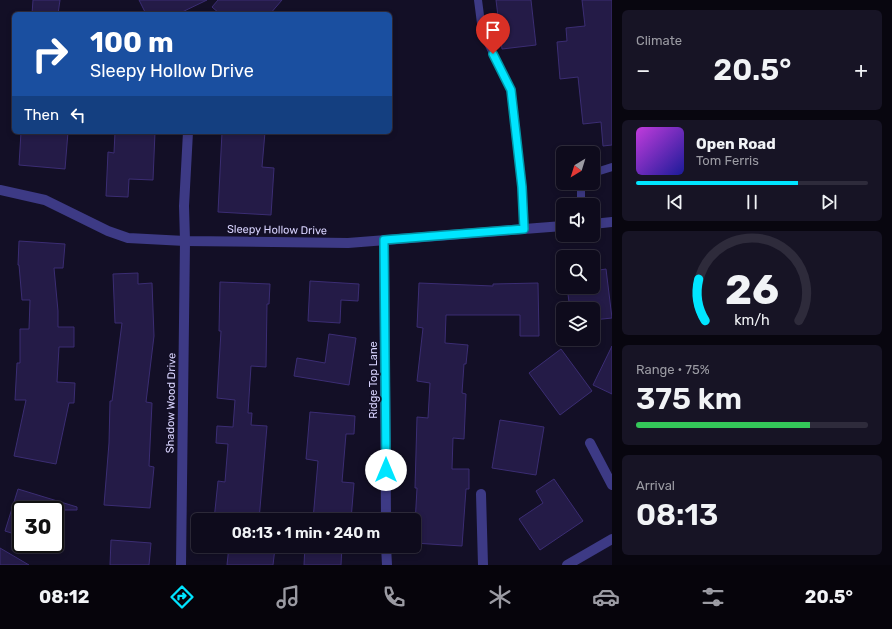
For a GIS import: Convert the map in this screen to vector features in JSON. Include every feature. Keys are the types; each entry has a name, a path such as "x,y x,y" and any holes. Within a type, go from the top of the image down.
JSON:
{"street":[{"name":"Shadow Wood Drive","path":"181,565 185,241 184,206 188,134"},
{"name":"Sleepy Hollow Drive","path":"0,190 45,200 108,231 128,238 185,241 348,243 556,227"},
{"path":"600,223 612,222"},
{"name":"Ridge Top Lane","path":"384,240 386,513"},
{"path":"590,443 612,485"},
{"path":"480,494 483,565"},
{"path":"567,565 612,539"},
{"path":"386,553 387,565"}],"lane":[{"path":"478,0 482,31 511,90 522,187 524,229"},
{"path":"600,171 612,167"}],"building":[{"path":"33,0 60,0 58,12 32,12"},
{"path":"139,0 207,0 182,12 145,12"},
{"path":"218,0 282,0 272,12 218,12 212,7"},
{"path":"496,0 531,0 536,45 502,49"},
{"path":"582,0 612,0 612,145 603,146 601,122 583,124 578,77 560,79 557,42 567,41 566,28 585,26"},
{"path":"21,134 68,134 65,169 19,165"},
{"path":"115,134 155,134 153,180 129,179 128,197 106,196 108,152 114,153"},
{"path":"222,134 265,134 262,167 274,168 271,215 218,212"},
{"path":"19,241 65,244 63,268 54,268 58,327 74,327 74,347 59,347 57,382 75,383 74,403 69,403 56,464 14,456 26,400 15,400 17,363 20,363 20,329 29,329 30,300 22,300 18,265"},
{"path":"606,269 612,318 600,319 600,302 569,302 568,294 600,294 600,270"},
{"path":"138,273 138,284 152,283 154,336 146,402 152,403 149,466 154,467 150,508 104,505 109,443 110,401 112,401 122,323 115,323 113,274"},
{"path":"310,281 359,284 358,301 341,300 340,323 308,321"},
{"path":"220,282 270,284 269,304 267,304 266,367 251,366 248,413 252,413 251,425 267,426 260,513 215,513 218,481 225,482 228,444 216,443 217,426 233,427 235,400 217,398 221,331 219,331"},
{"path":"419,283 493,286 493,284 538,283 539,336 520,336 520,315 446,315 445,343 468,345 466,364 464,364 462,393 466,394 464,439 453,438 452,469 469,469 469,489 466,489 462,546 421,543 421,513 416,513 417,417 428,418 430,383 417,381 423,328 417,327"},
{"path":"329,334 356,338 349,385 294,376 297,358 325,363"},
{"path":"612,346 612,394 593,385"},
{"path":"561,349 592,391 560,415 529,373"},
{"path":"310,412 355,416 354,434 346,434 342,482 354,483 352,513 314,513 318,461 306,459"},
{"path":"500,420 544,427 536,475 492,468"},
{"path":"554,479 583,521 540,550 519,519 543,503 536,491"},
{"path":"18,489 57,501 14,501"},
{"path":"64,503 77,507 77,510 64,510"},
{"path":"12,508 12,533 5,531"},
{"path":"111,540 151,543 149,565 110,565"},
{"path":"0,548 29,565 0,565"},
{"path":"228,553 274,553 273,565 227,565"},
{"path":"305,553 342,553 341,565 304,565"}],"route":[{"path":"386,470 384,240 524,229 522,187 511,90 493,54"}]}
